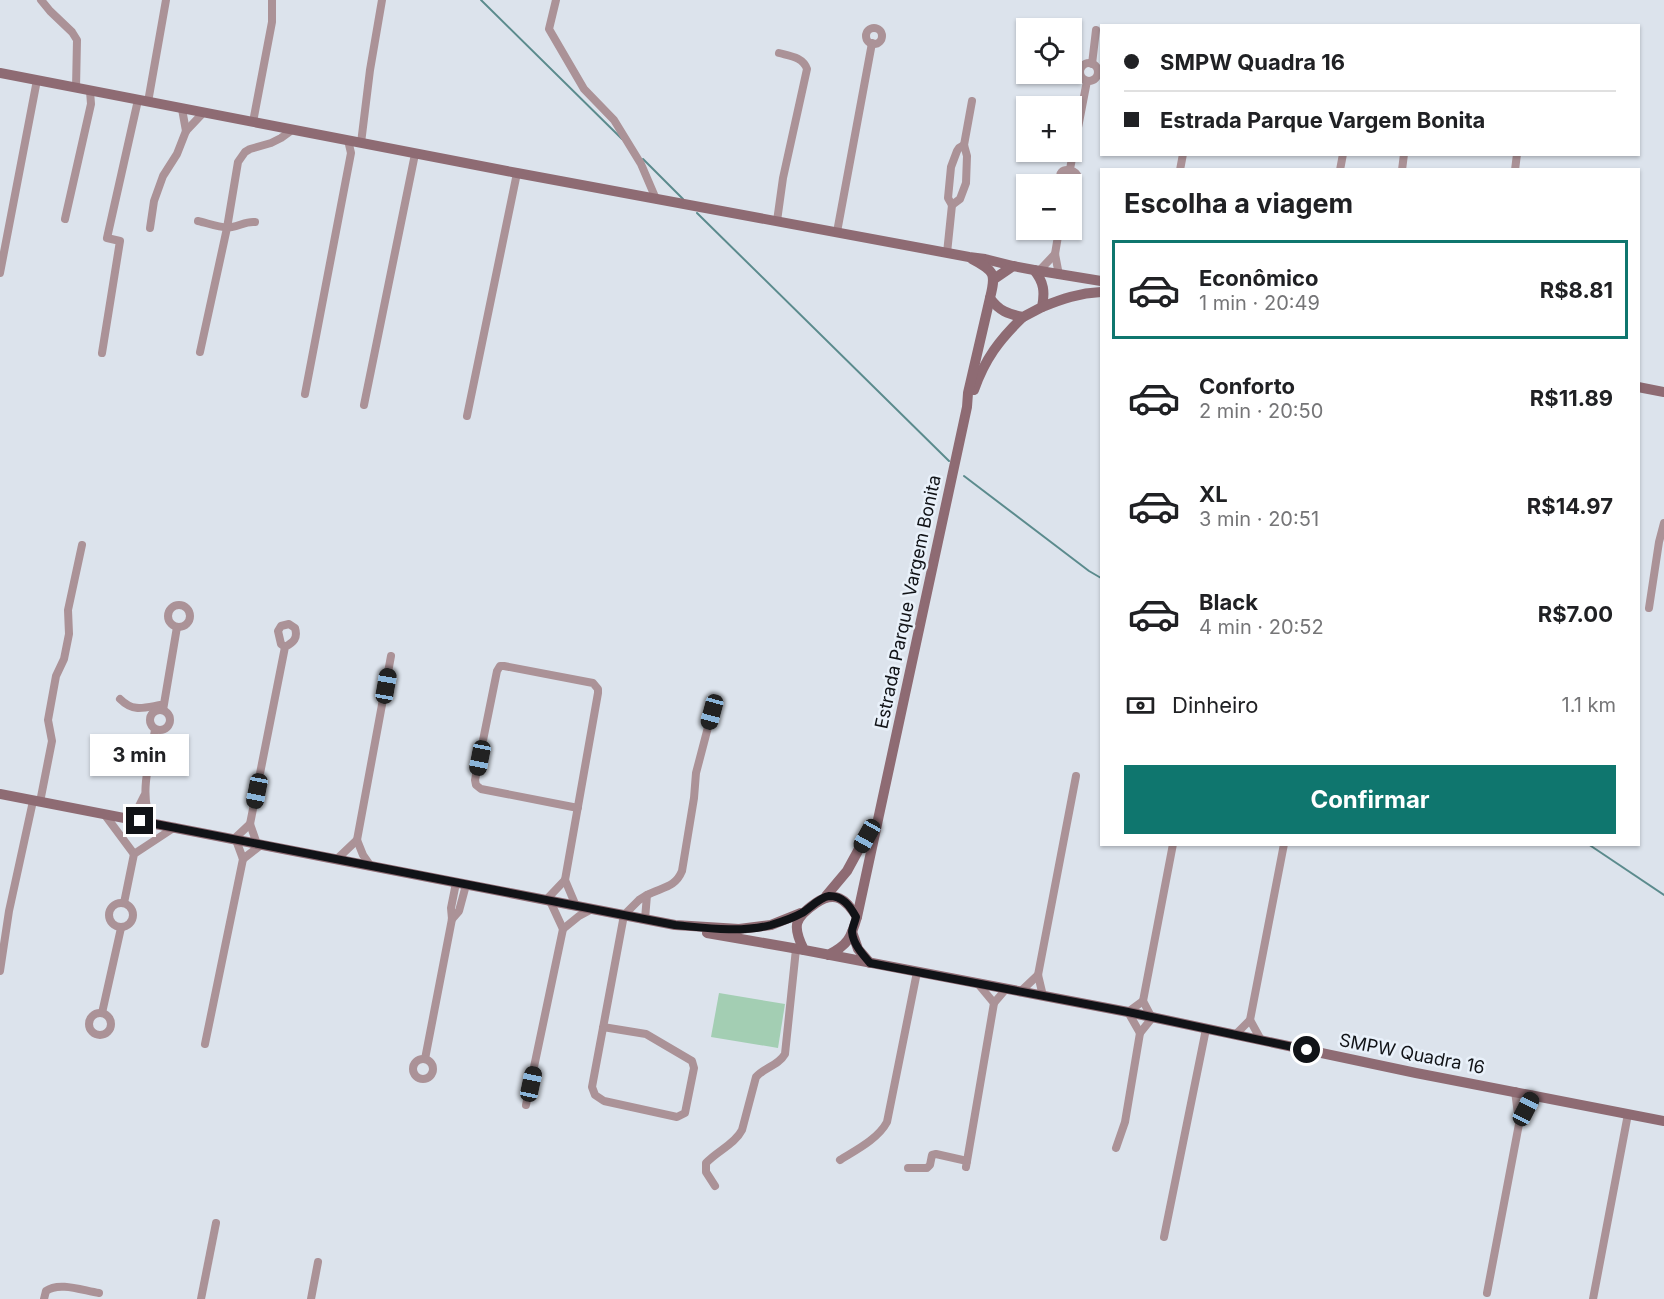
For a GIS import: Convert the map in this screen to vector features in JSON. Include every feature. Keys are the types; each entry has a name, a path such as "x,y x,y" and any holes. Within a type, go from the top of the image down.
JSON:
{"main road":[{"path":"0,73 657,200 1100,281"},
{"path":"969,257 985,267 994,279"},
{"path":"1013,266 994,279 990,298 1005,313 1023,317 1042,307 1075,295 1100,291"},
{"path":"1037,271 1044,290 1042,307"},
{"name":"Estrada Parque Vargem Bonita","path":"856,917 990,298"},
{"name":"Estrada Parque Vargem Bonita","path":"967,407 984,365 999,340 1023,317"},
{"path":"1640,387 1664,392"},
{"path":"0,794 675,925 739,929 771,925 801,913 826,896 844,900 856,917 850,938 828,955 675,925"},
{"name":"Estrada Parque Vargem Bonita","path":"826,896 847,871 881,805"},
{"path":"800,950 797,921 801,913"},
{"path":"852,932 858,949 870,963"},
{"name":"SMPW Quadra 16","path":"828,955 1128,1012 1664,1121"}],"street":[{"path":"42,0 77,40 76,88"},
{"path":"102,353 120,241 107,238 143,101 166,0"},
{"path":"253,122 272,22 272,0"},
{"path":"351,153 362,143 370,70 382,0"},
{"path":"556,0 549,29 584,89 614,120 641,164 657,200"},
{"path":"1092,64 1083,66 1080,72 1082,78 1087,81 1093,80 1097,73 1092,64 1096,30"},
{"path":"837,232 872,44"},
{"path":"777,221 783,178 807,69 804,61 779,53"},
{"path":"0,273 37,81"},
{"path":"1070,170 1087,81"},
{"path":"65,219 91,104 96,92"},
{"path":"952,205 960,199 966,183 967,156 964,145 972,101"},
{"path":"182,109 186,131"},
{"path":"150,228 163,176 177,154 186,131 203,113"},
{"path":"200,352 240,157 250,149 271,143 292,130"},
{"path":"305,394 351,153 348,140"},
{"path":"947,253 952,205 948,198 951,167 957,151 964,145"},
{"path":"364,405 415,154"},
{"path":"1060,174 1065,170 1076,174"},
{"path":"467,416 517,173"},
{"path":"198,221 227,228 255,222"},
{"path":"1057,240 1054,254 1059,275"},
{"path":"1037,271 1054,254"},
{"path":"1649,608 1664,523"},
{"path":"0,971 9,911 52,741 48,720 56,676 64,659 69,634 68,610 82,545"},
{"path":"164,707 151,713 149,720 155,730 162,731 171,721 164,707 177,627"},
{"path":"205,1044 243,859 235,840 250,824 285,647"},
{"path":"370,866 357,840 391,656"},
{"path":"526,1105 563,928 548,901 565,880 578,808 598,693 593,683 500,666 497,670 475,780 476,785 481,789 578,808"},
{"path":"120,699 134,708 164,707"},
{"path":"603,1027 646,1034 692,1061 694,1068 685,1113 677,1117 604,1101 597,1097 592,1088 603,1027 624,915 639,900 679,879 694,798 696,773 712,712"},
{"path":"152,823 146,807 145,792 155,730"},
{"path":"1043,996 1038,975 1076,776"},
{"path":"127,818 139,806 145,792"},
{"path":"105,815 134,854"},
{"path":"243,859 259,844 250,824"},
{"path":"124,903 134,854 175,827"},
{"path":"337,859 357,840"},
{"path":"1116,1148 1125,1122 1140,1033 1152,1018 1143,1000 1173,846"},
{"path":"1235,1035 1250,1020 1284,846"},
{"path":"565,880 576,906"},
{"path":"425,1059 452,919 451,908 461,884"},
{"path":"645,919 648,895"},
{"path":"117,903 124,903 133,913 128,926 121,928 114,926 108,914 117,903"},
{"path":"563,928 592,909"},
{"path":"102,1012 121,928"},
{"path":"715,1186 706,1173 706,1163 738,1138 756,1077 760,1072 776,1065 785,1054 800,950"},
{"path":"840,1160 863,1145 887,1122 917,972"},
{"path":"1020,992 1038,975"},
{"path":"980,985 994,1003"},
{"path":"908,1168 927,1168 932,1155 936,1154 966,1164 994,1003 1006,989"},
{"path":"1140,1033 1128,1012 1143,1000"},
{"path":"1250,1020 1261,1040"},
{"path":"1164,1237 1206,1029"},
{"path":"1515,1091 1519,1124"},
{"path":"1487,1293 1519,1124 1533,1095"},
{"path":"1593,1299 1628,1114"},
{"path":"201,1299 216,1223"},
{"path":"311,1299 318,1262"},
{"path":"44,1299 46,1292 61,1286 99,1293"}],"green space":[{"path":"719,993 785,1004 778,1048 711,1037"}],"waterway":[{"path":"481,0 622,139"},
{"path":"643,159 683,199"},
{"path":"697,213 949,461"},
{"path":"964,476 1100,577"},
{"path":"1591,846 1664,895"}],"route":[{"path":"140,821 675,925 739,929 771,925 801,913 826,896 836,897 844,900 850,906 856,917 852,932 855,943 870,963 1128,1012 1307,1050"}]}
